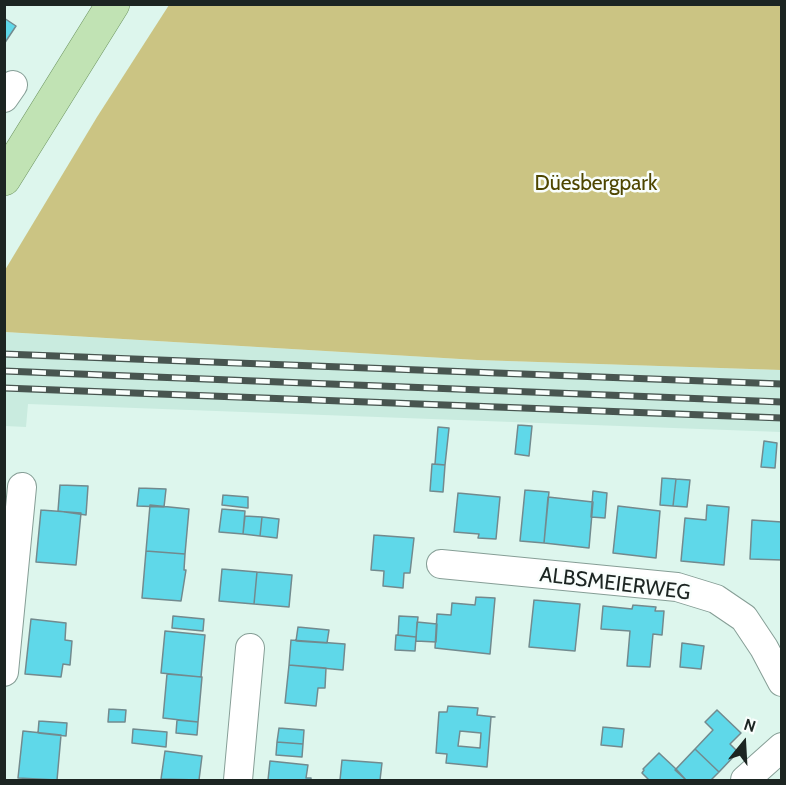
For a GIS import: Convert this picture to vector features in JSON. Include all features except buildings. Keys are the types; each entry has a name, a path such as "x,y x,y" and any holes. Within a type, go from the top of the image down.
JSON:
{"main road":[{"path":"4,179 113,4"}],"street":[{"path":"4,672 22,487"},
{"name":"ALBSMEIERWEG","path":"441,564 677,587 716,599 744,618 764,648 782,682"},
{"path":"238,780 250,648"},
{"path":"745,780 782,747"}],"shaded area":[{"path":"4,332 477,360 781,370 781,432 28,404 26,427 5,426"}],"green space":[{"name":"Düesbergpark","path":"169,5 781,5 781,370 477,360 5,332 5,270 97,117"}],"railway":[{"path":"4,354 782,384"},
{"path":"4,371 782,402"},
{"path":"4,388 782,418"}]}
